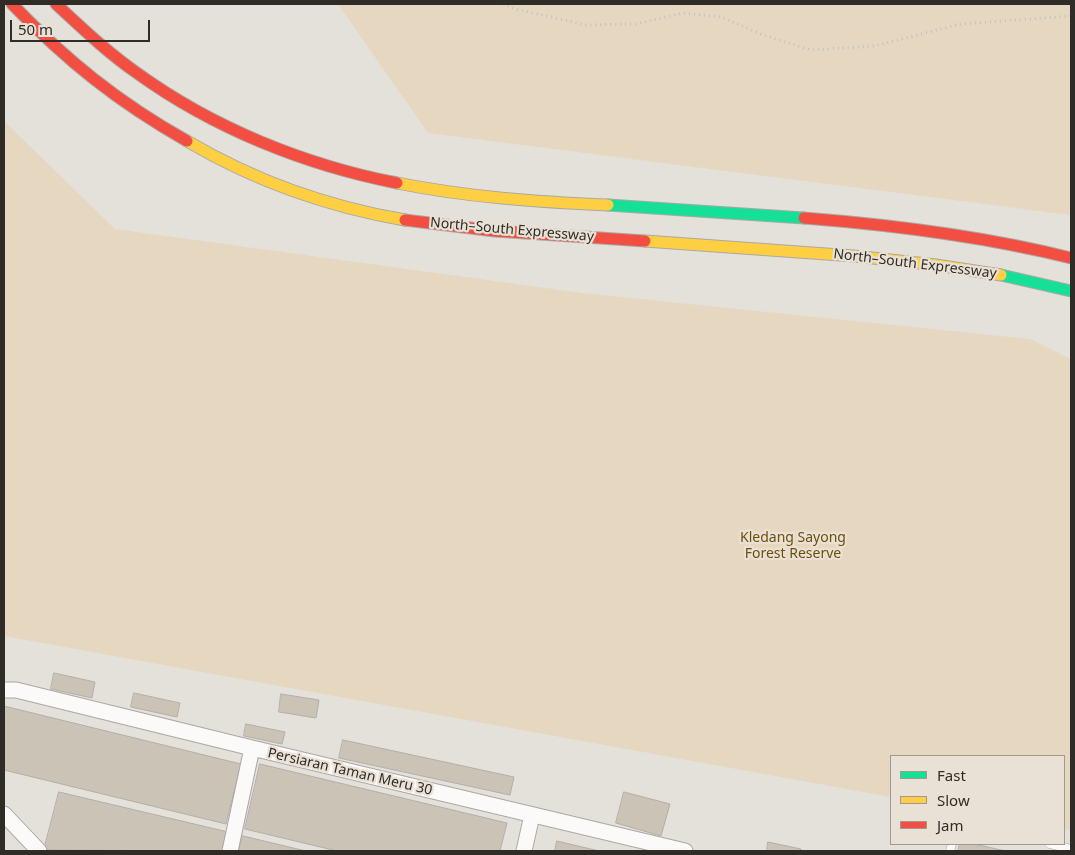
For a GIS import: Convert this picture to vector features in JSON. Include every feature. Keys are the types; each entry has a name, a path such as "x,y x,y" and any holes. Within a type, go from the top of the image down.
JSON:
{"highway":[{"name":"North–South Expressway","path":"12,4 76,66 122,102 155,123 192,145 231,164 325,201 375,213 471,230 821,253 944,264 1071,291"},
{"path":"56,4 100,44 143,77 208,117 246,136 287,153 338,170 381,181 483,197 891,226 999,241 1071,258"}],"street":[{"name":"Persiaran Taman Meru 30","path":"10,690 685,851"},
{"path":"230,851 252,748"},
{"path":"4,814 39,851"},
{"path":"524,851 532,815"}],"lane":[{"path":"1054,845 1071,849"}],"path":[{"path":"503,4 516,9 586,25 636,24 684,13 721,17 764,36 811,50 874,46 960,24 1071,16"}],"green space":[{"path":"338,4 1071,4 1071,215 428,133"},
{"name":"Kledang Sayong Forest Reserve","path":"4,121 115,229 582,293 1030,339 1071,359 1071,830 1065,829 1065,755 890,755 890,797 4,636"}],"building":[{"path":"54,673 95,682 92,698 51,689"},
{"path":"134,693 180,703 177,717 131,707"},
{"path":"281,694 319,700 316,718 279,712"},
{"path":"4,706 241,764 226,824 4,770"},
{"path":"246,724 285,732 282,744 244,736"},
{"path":"343,740 514,777 510,795 339,758"},
{"path":"260,764 507,823 500,851 337,851 245,829"},
{"path":"59,792 228,832 223,851 44,850"},
{"path":"624,792 670,804 661,836 616,823"},
{"path":"243,836 306,851 239,851"},
{"path":"557,841 599,851 555,851"},
{"path":"768,842 801,849 801,851 767,851"},
{"path":"960,845 979,845 1006,851 958,851"}],"traffic: fast":[{"path":"608,205 804,218"},
{"path":"1001,275 1071,291"}],"traffic: slow":[{"path":"187,141 238,168 292,190 348,208 405,220"},
{"path":"397,183 502,198 608,205"},
{"path":"645,241 854,256 936,265 1001,275"}],"traffic: jam":[{"path":"12,4 32,25 94,79 138,111 187,141"},
{"path":"56,4 95,40 126,65 166,93 197,111 261,142 294,155 328,166 397,183"},
{"path":"804,218 938,232 1005,243 1071,258"},
{"path":"405,220 495,231 645,241"}]}
